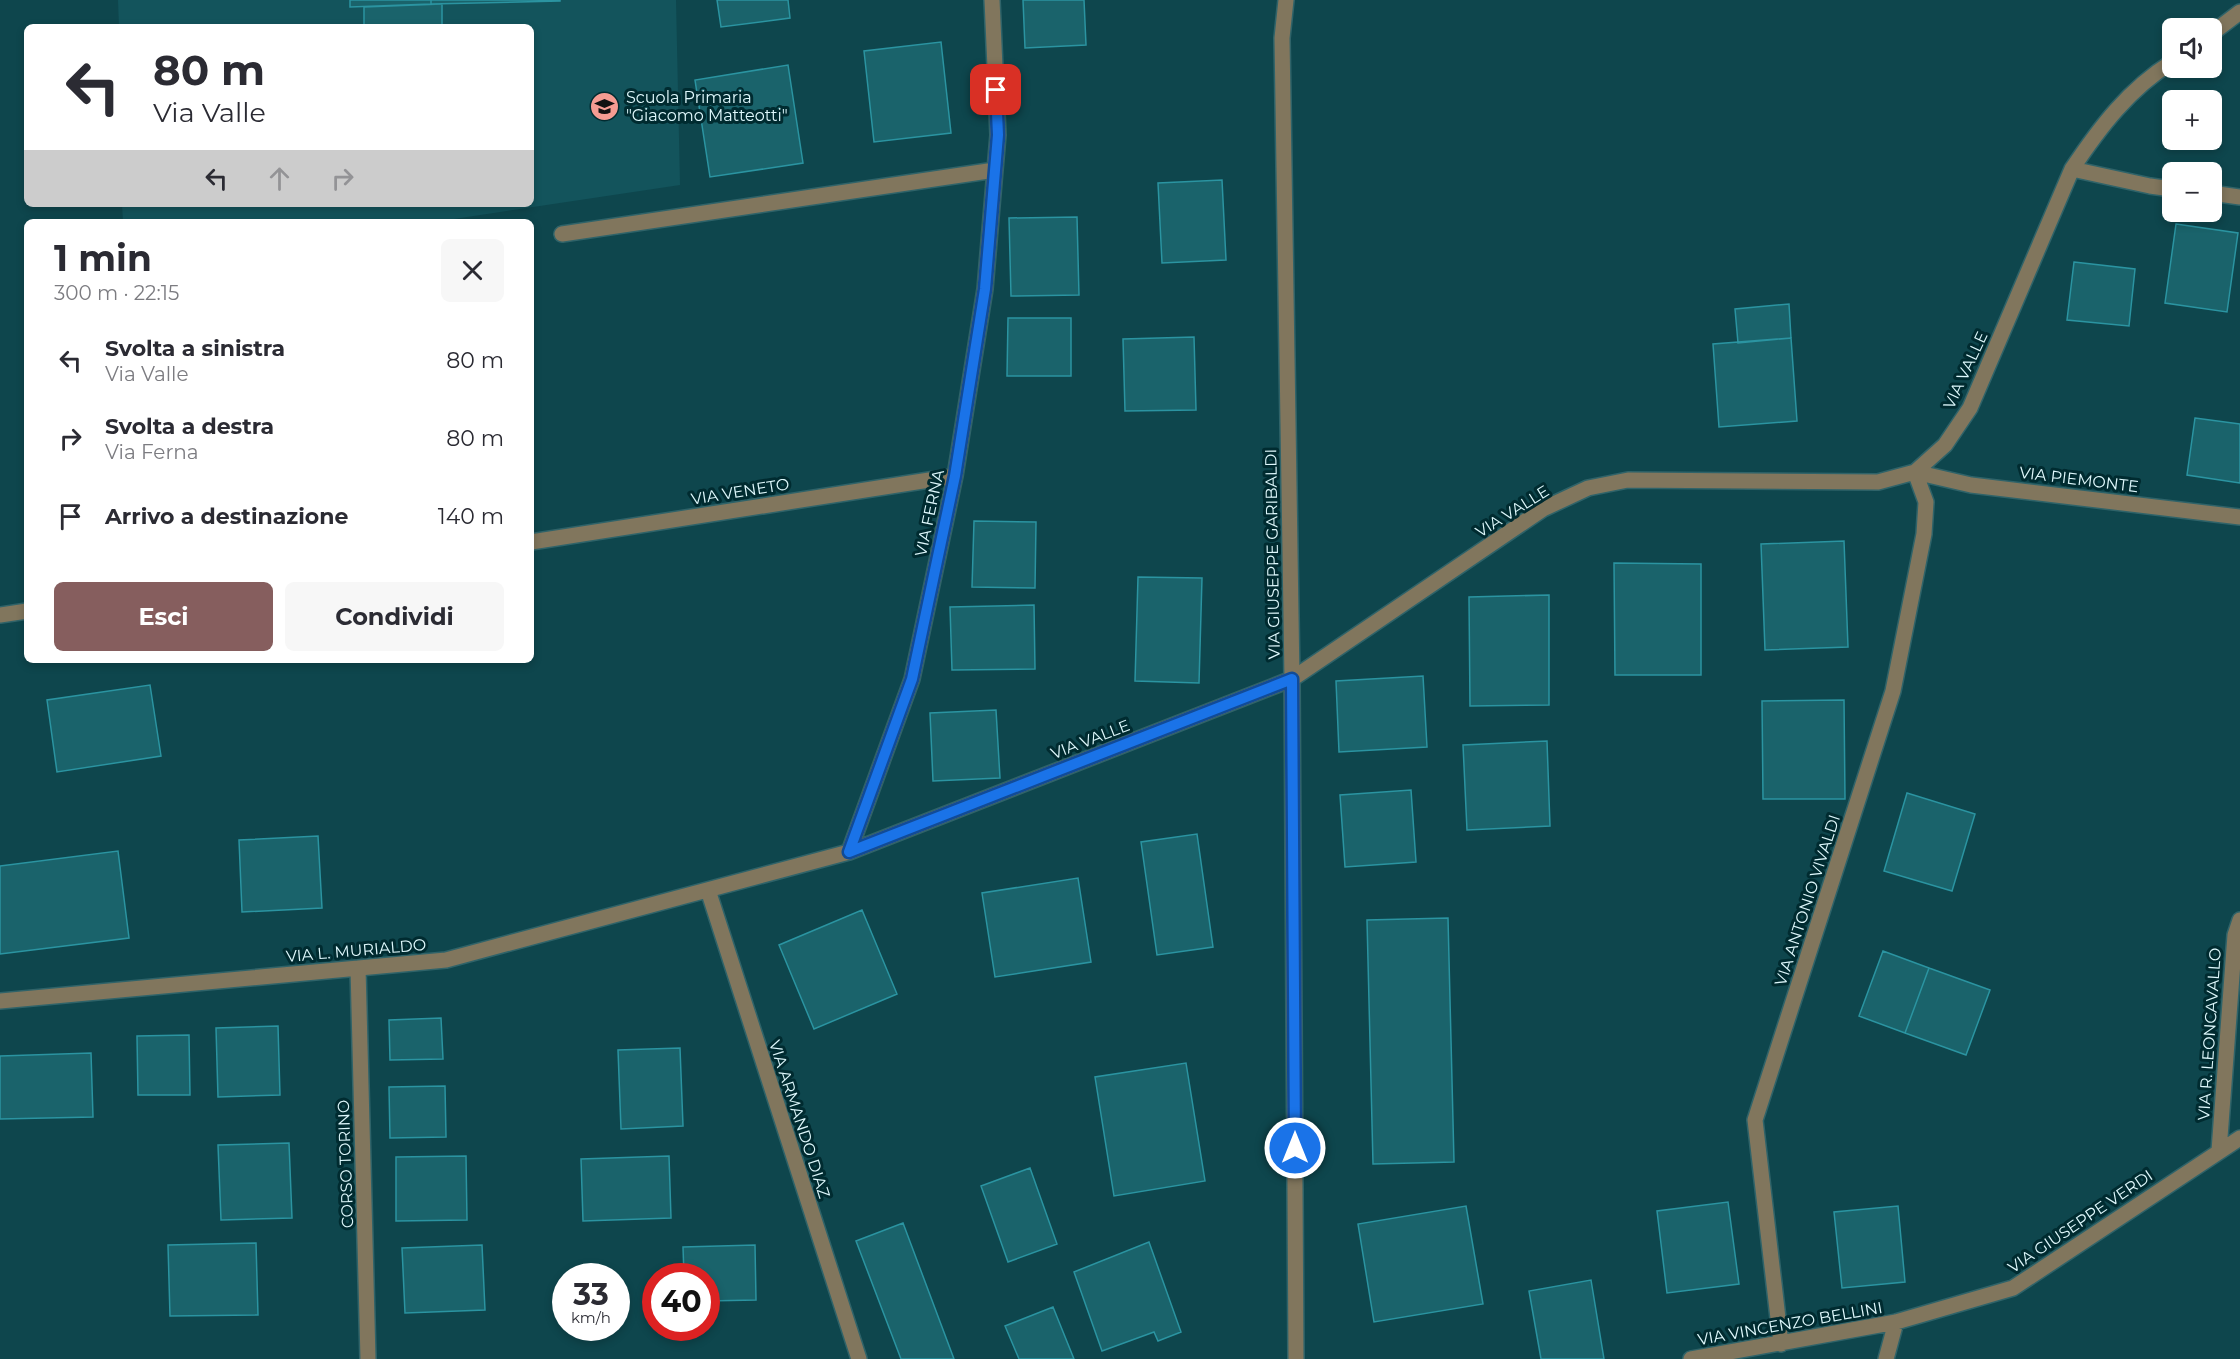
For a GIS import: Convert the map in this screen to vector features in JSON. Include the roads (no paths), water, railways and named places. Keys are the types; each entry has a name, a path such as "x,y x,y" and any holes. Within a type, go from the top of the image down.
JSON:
{"street":[{"name":"VIA FERNA","path":"849,852 912,679 955,476 985,289 998,135 992,0"},
{"name":"VIA GIUSEPPE GARIBALDI","path":"1286,0 1282,38 1292,679 1296,1359"},
{"path":"2222,26 2240,12"},
{"name":"VIA VALLE","path":"708,890 849,852 1292,679 1543,509 1588,488 1628,480 1878,482 1915,472 1945,445 1970,408 2072,169 2095,134 2120,105 2162,68"},
{"path":"2072,169 2162,188"},
{"path":"562,234 995,170"},
{"path":"2222,195 2240,197"},
{"name":"VIA PIEMONTE","path":"1915,472 1971,485 2240,518"},
{"name":"VIA ANTONIO VIVALDI","path":"1781,1344 1755,1120 1893,691 1924,534 1926,502 1915,472"},
{"name":"VIA VENETO","path":"534,542 955,476"},
{"path":"0,615 24,611"},
{"name":"VIA L. MURIALDO","path":"0,1001 446,960 708,890"},
{"name":"VIA ARMANDO DIAZ","path":"708,890 859,1359"},
{"name":"VIA R. LEONCAVALLO","path":"2218,1151 2235,935 2240,920"},
{"name":"CORSO TORINO","path":"358,968 368,1359"},
{"name":"VIA GIUSEPPE VERDI","path":"1896,1322 2013,1288 2240,1138"},
{"path":"1886,1359 1896,1322"},
{"name":"VIA VINCENZO BELLINI","path":"1691,1359 1896,1322"}],"place":[{"name":"Scuola Primaria \"Giacomo Matteotti\"","path":"605,106"}]}
